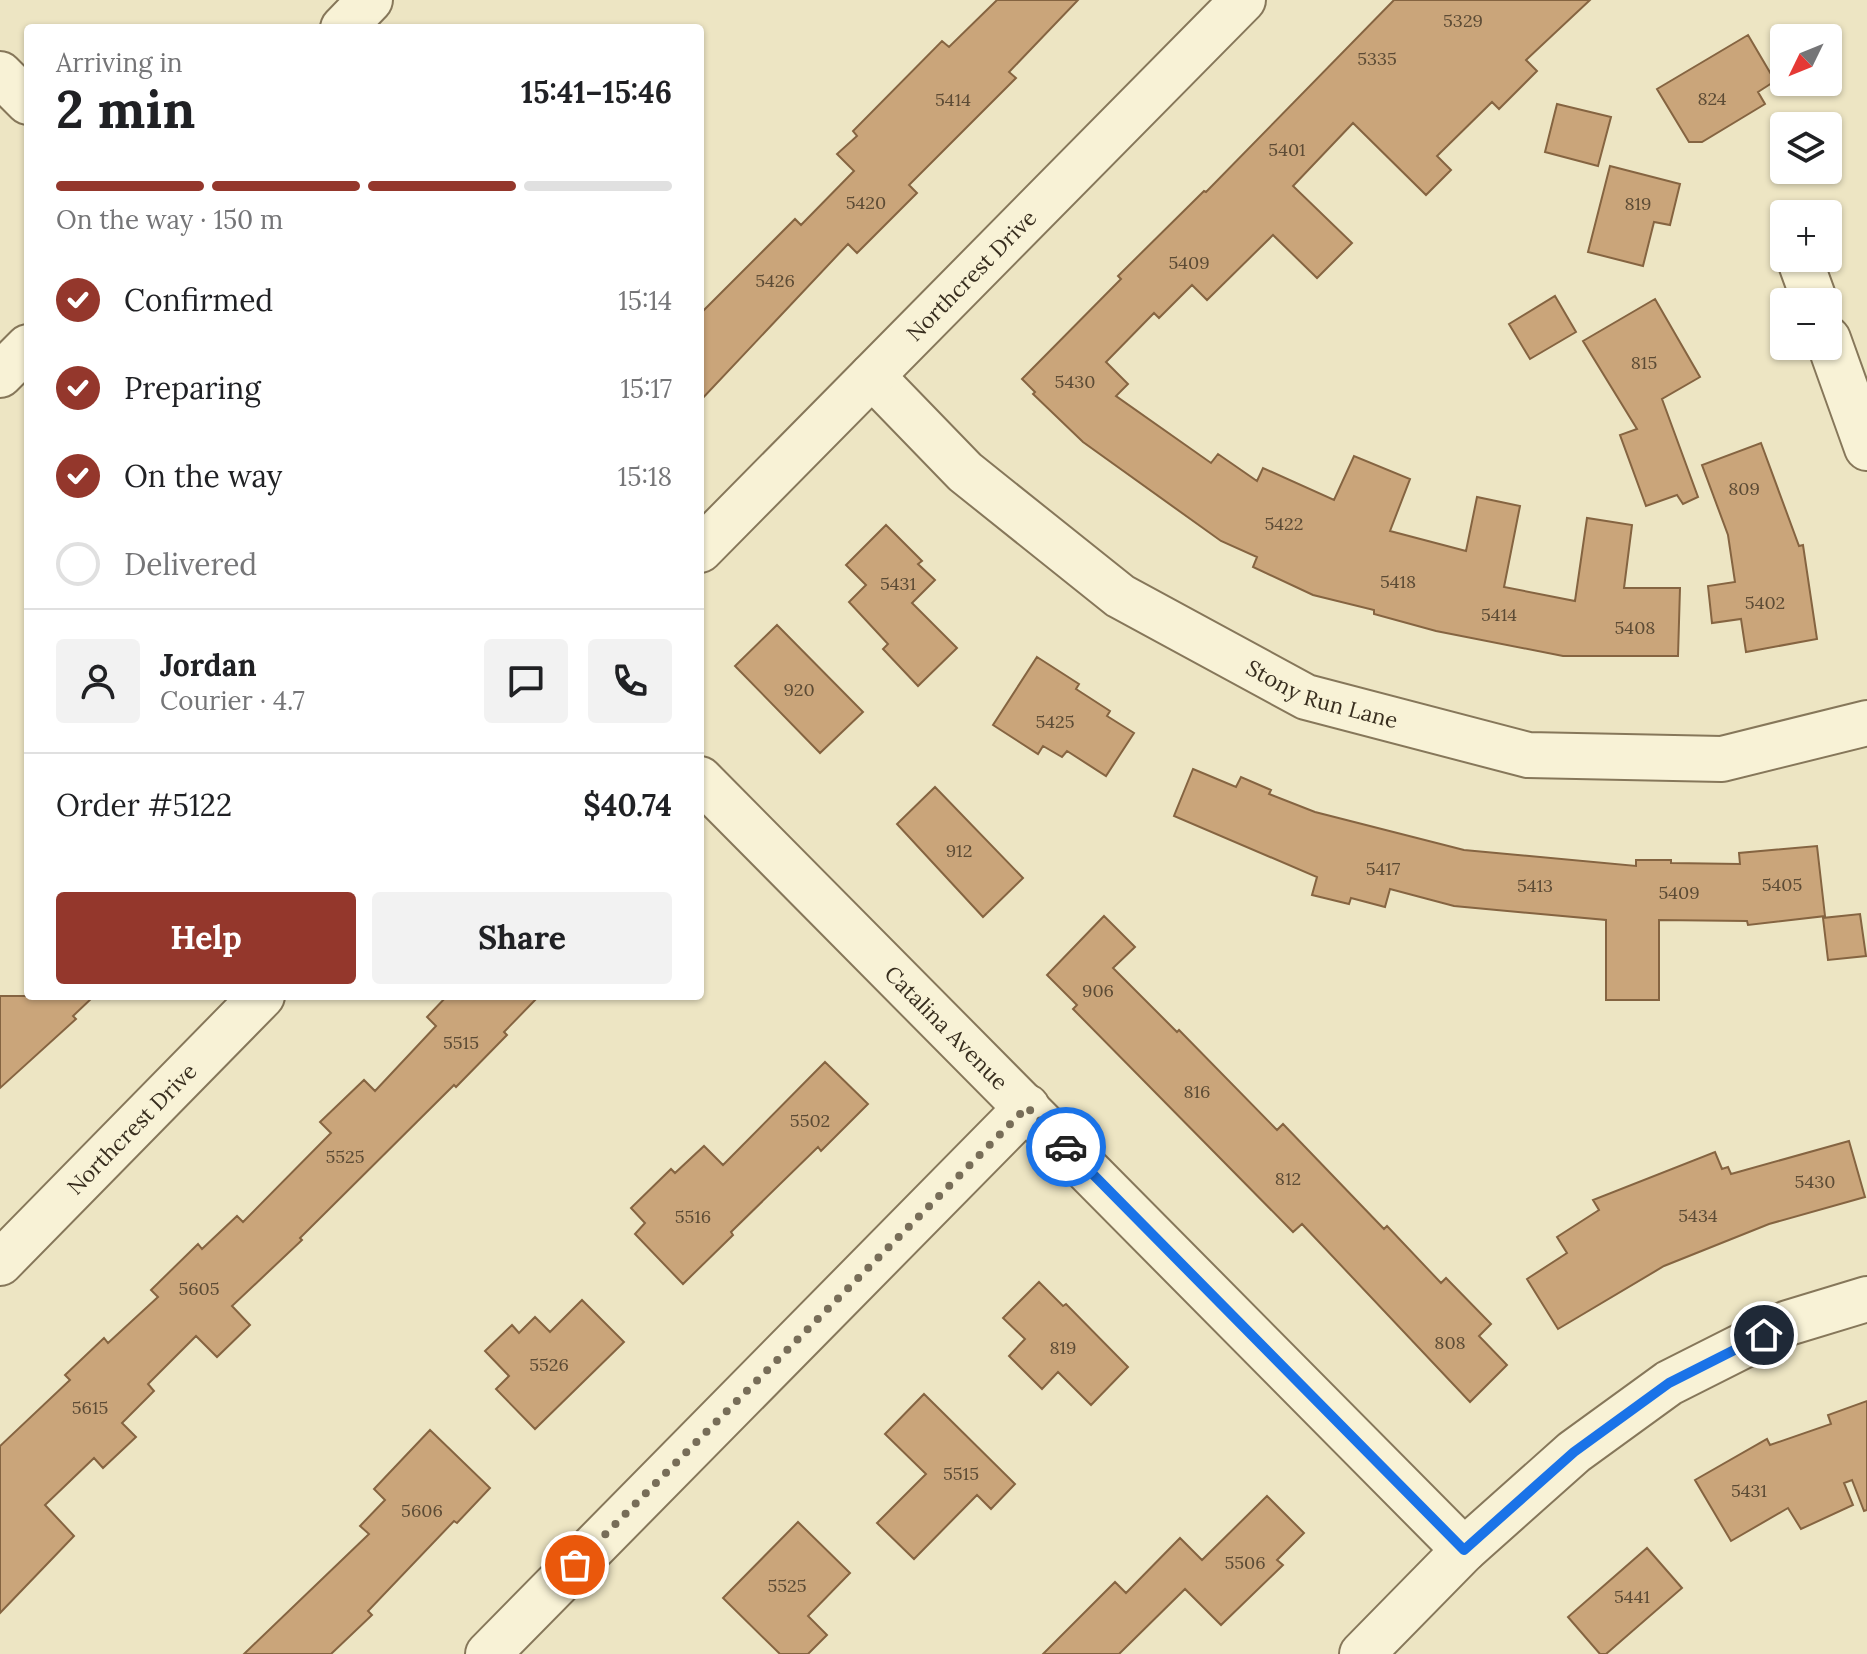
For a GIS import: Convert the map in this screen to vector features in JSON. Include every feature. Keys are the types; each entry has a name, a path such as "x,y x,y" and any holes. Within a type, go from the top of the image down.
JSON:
{"street":[{"path":"347,24 370,0"},
{"name":"Northcrest Drive","path":"704,546 1243,0"},
{"path":"0,74 24,98"},
{"path":"0,375 24,351"},
{"path":"1836,360 1867,448"},
{"name":"Stony Run Lane","path":"872,376 965,472 1120,596 1306,697 1528,755 1722,759 1867,723"},
{"name":"Catalina Avenue","path":"704,783 1464,1550"},
{"name":"Northcrest Drive","path":"0,1263 258,1000"},
{"path":"488,1654 1027,1107"},
{"path":"1362,1654 1464,1550 1574,1452 1669,1383 1788,1323 1867,1299"}],"building":[{"path":"997,0 1078,0 1009,72 1016,78 909,185 917,193 857,253 848,244 704,397 704,310 795,219 801,225 854,171 837,154 857,136 853,131 942,41 949,47"},
{"path":"1394,0 1590,0 1526,60 1537,71 1499,109 1492,102 1437,156 1451,170 1426,195 1353,123 1293,186 1352,243 1317,278 1273,235 1207,300 1192,285 1159,318 1154,313 1106,362 1128,384 1116,396 1211,463 1218,454 1257,481 1263,468 1334,500 1354,456 1410,479 1390,531 1466,551 1477,497 1520,506 1504,587 1575,601 1587,518 1632,525 1624,588 1680,588 1678,656 1563,656 1436,631 1374,614 1374,610 1313,595 1253,567 1257,557 1221,541 1083,442 1033,394 1035,392 1022,379 1121,279 1118,276 1206,192"},
{"path":"1748,35 1770,72 1770,84 1758,92 1765,104 1702,142 1689,142 1657,89"},
{"path":"1557,104 1611,117 1598,166 1545,152"},
{"path":"1610,166 1680,184 1670,225 1654,222 1643,266 1588,252"},
{"path":"1555,296 1576,332 1530,359 1509,324"},
{"path":"1655,299 1700,377 1662,399 1698,497 1683,504 1677,495 1646,506 1620,435 1637,429 1583,341"},
{"path":"1761,443 1799,546 1803,545 1817,639 1746,652 1741,619 1712,623 1708,586 1735,582 1728,535 1702,465"},
{"path":"886,525 922,561 918,564 935,580 912,603 957,648 918,686 883,649 888,644 849,602 866,585 846,565"},
{"path":"777,625 863,712 820,753 735,666"},
{"path":"1037,657 1079,684 1076,689 1110,711 1107,716 1134,733 1106,776 1067,751 1062,757 1043,746 1038,754 993,725"},
{"path":"1193,769 1236,787 1241,777 1271,790 1269,794 1315,812 1464,850 1636,866 1636,860 1740,864 1739,853 1817,846 1825,916 1748,925 1747,921 1659,920 1659,1000 1606,1000 1606,920 1454,906 1390,889 1385,907 1351,898 1349,904 1312,895 1317,877 1174,816"},
{"path":"935,787 1023,878 983,917 897,824"},
{"path":"1860,914 1866,956 1828,960 1823,918"},
{"path":"1104,916 1135,947 1113,968 1277,1130 1283,1124 1384,1229 1387,1226 1441,1283 1446,1278 1491,1324 1479,1336 1507,1365 1470,1402 1302,1224 1293,1232 1073,1009 1077,1005 1047,975"},
{"path":"0,996 24,996 24,1000 90,1000 73,1016 76,1019 0,1088"},
{"path":"443,1000 535,1000 504,1032 507,1035 456,1087 454,1085 300,1238 302,1240 232,1306 250,1325 217,1357 196,1336 148,1384 154,1391 122,1423 136,1437 103,1468 94,1458 45,1505 74,1536 0,1613 0,1446 70,1380 65,1375 104,1338 108,1343 158,1297 151,1290 198,1244 202,1249 237,1216 243,1222 331,1133 320,1122 364,1080 375,1091 436,1026 427,1017"},
{"path":"825,1062 868,1104 821,1151 818,1147 683,1284 635,1234 645,1223 631,1208 671,1169 675,1173 704,1146 723,1165"},
{"path":"1849,1141 1865,1197 1769,1224 1664,1266 1558,1329 1527,1279 1567,1253 1557,1237 1599,1210 1593,1200 1715,1152 1722,1169 1728,1167 1731,1174"},
{"path":"1039,1282 1063,1306 1066,1304 1128,1367 1091,1405 1058,1372 1042,1389 1009,1356 1025,1339 1003,1318"},
{"path":"582,1300 624,1342 535,1429 496,1389 509,1376 485,1351 512,1325 519,1333 535,1317 550,1332"},
{"path":"924,1394 1015,1484 991,1509 977,1495 914,1559 877,1523 926,1474 885,1434"},
{"path":"1867,1401 1867,1510 1864,1511 1852,1480 1844,1483 1853,1505 1801,1529 1788,1508 1731,1541 1695,1480 1767,1439 1770,1445 1831,1424 1828,1415"},
{"path":"430,1430 490,1488 457,1523 454,1521 368,1611 372,1615 331,1654 244,1654 369,1534 360,1526 385,1500 374,1489"},
{"path":"1267,1496 1304,1533 1277,1560 1283,1565 1221,1625 1185,1589 1119,1654 1043,1654 1115,1582 1126,1593 1180,1538 1202,1560"},
{"path":"798,1522 850,1573 808,1616 827,1635 808,1654 780,1654 723,1598"},
{"path":"1647,1548 1682,1588 1606,1654 1600,1654 1568,1617"}],"way so far":[{"path":"575,1565 1027,1107 1066,1147"}],"route":[{"path":"1066,1147 1464,1550 1574,1452 1669,1383 1764,1335"}]}
